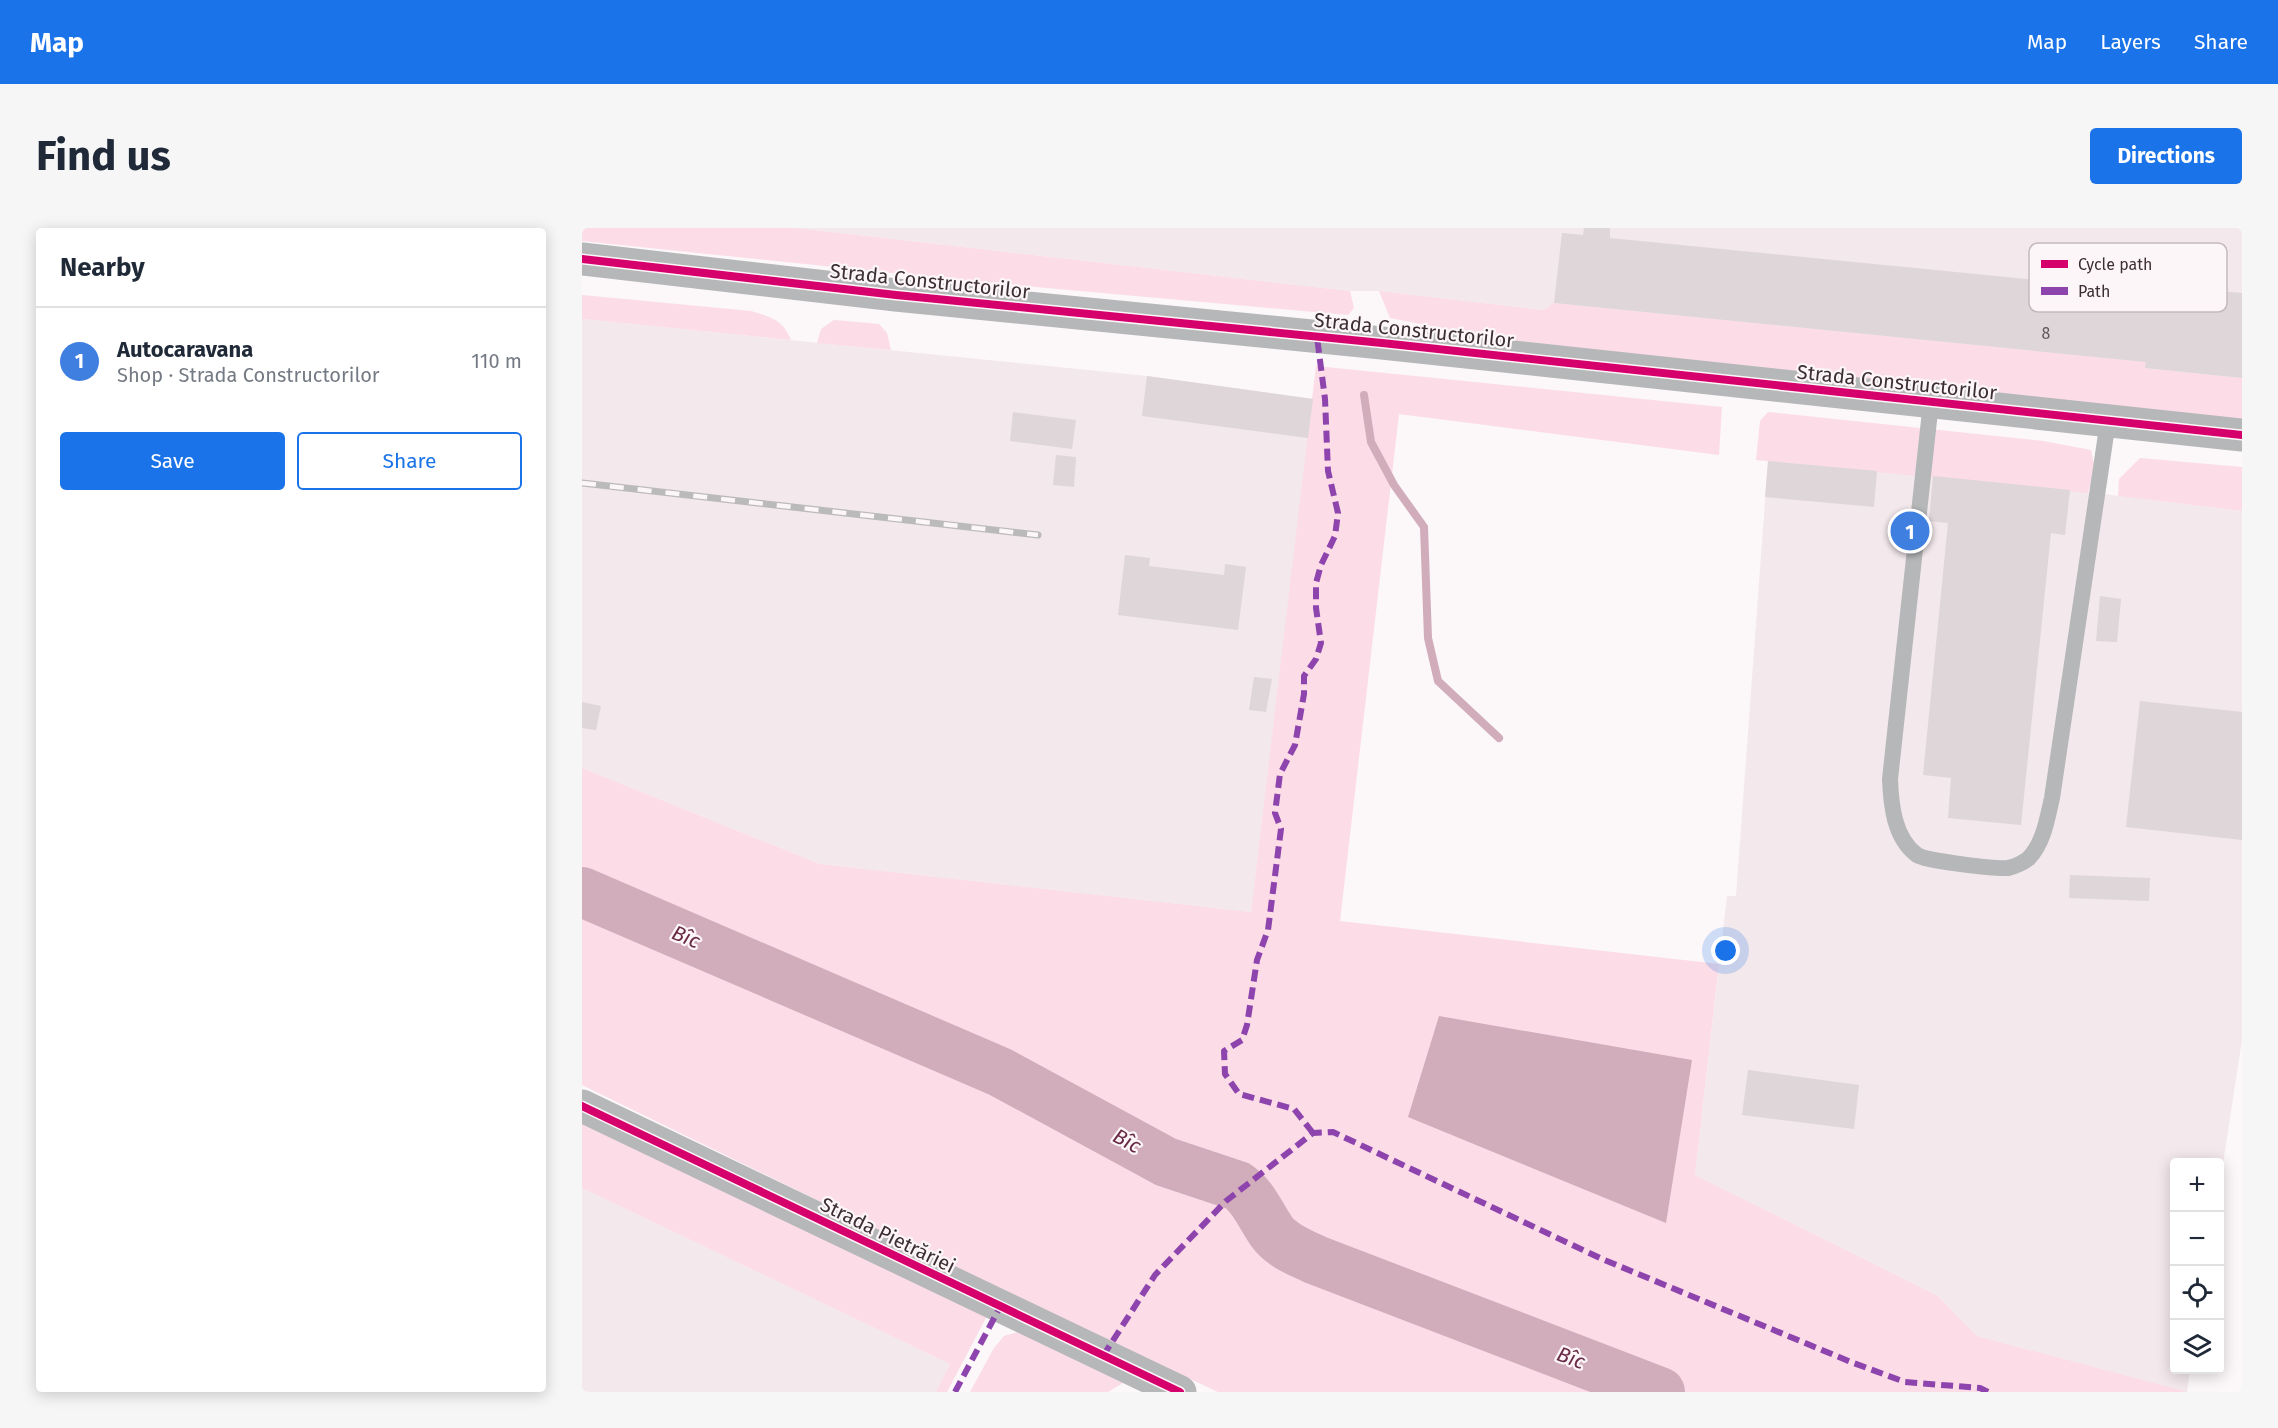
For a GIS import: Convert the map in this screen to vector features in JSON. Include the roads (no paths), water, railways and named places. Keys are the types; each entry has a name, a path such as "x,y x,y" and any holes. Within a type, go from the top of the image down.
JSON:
{"street":[{"name":"Strada Constructorilor","path":"582,258 896,295 1394,344 2242,435"},
{"name":"Strada Pietrăriei","path":"582,1106 1180,1392"}],"lane":[{"path":"1931,402 1890,779 1891,810 1902,836 1918,855 1945,861 2010,868 2028,860 2041,840 2052,798 2108,421"}],"waterway":[{"path":"1364,395 1371,442 1394,485 1424,527 1428,638 1438,681 1499,738"},
{"name":"Bîc","path":"582,892 1000,1072 1166,1162 1238,1186 1253,1201 1276,1237 1304,1255 1660,1392"}],"railway":[{"path":"582,483 1038,535"}],"place":[{"name":"Autocaravana","path":"1910,531"}]}
